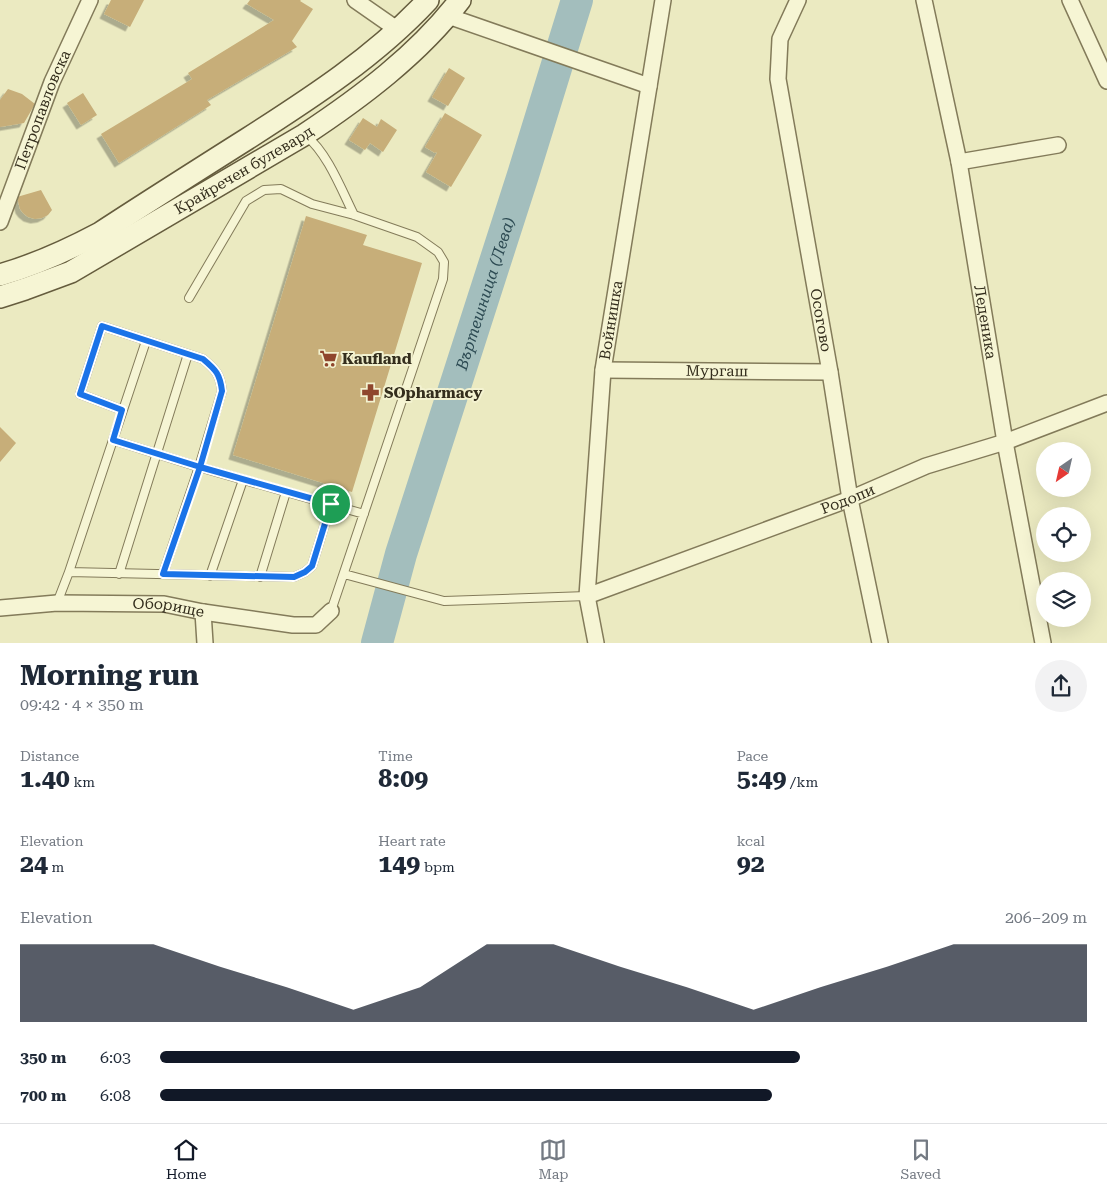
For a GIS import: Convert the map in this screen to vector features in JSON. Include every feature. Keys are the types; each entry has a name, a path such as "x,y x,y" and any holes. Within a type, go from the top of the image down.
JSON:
{"street":[{"name":"Петропавловска","path":"0,222 52,82 90,0"},
{"path":"354,0 398,30"},
{"name":"Крайречен булевард","path":"0,275 42,261 100,233 278,119 364,59 398,30 428,0"},
{"name":"Войнишка","path":"596,643 588,596 603,370 663,0"},
{"name":"Осогово","path":"798,0 780,39 778,79 830,372 850,499 880,643"},
{"name":"Леденика","path":"924,0 959,162 1005,442 1043,643"},
{"path":"1070,0 1107,81"},
{"path":"454,8 649,86"},
{"name":"Крайречен булевард","path":"0,297 25,290 71,272 304,135 339,112 383,77 416,48 454,8"},
{"path":"959,162 1058,145"},
{"name":"Мургаш","path":"603,370 830,372"},
{"name":"Родопи","path":"588,596 850,499 926,466 1005,442 1107,403"},
{"name":"Оборище","path":"0,608 57,603 164,604 202,612 293,625 316,625 331,612"},
{"path":"202,612 205,643"}],"lane":[{"path":"304,135 311,140 325,159 354,215"},
{"path":"189,298 246,201 264,190 281,189 312,204 354,215 418,237 438,252 444,262 443,280 331,612"},
{"path":"122,410 80,394 102,326 203,359 214,369 221,380 222,391 200,467 163,574"},
{"path":"57,603 146,341"},
{"path":"119,574 188,354"},
{"path":"113,440 243,480 364,514"},
{"path":"210,576 243,480"},
{"path":"260,577 286,492"},
{"path":"69,572 294,577 312,566 331,504"},
{"path":"344,574 444,601 588,596"}],"building":[{"path":"111,0 144,0 130,27 104,14"},
{"path":"250,0 301,0 313,9 292,41 297,47 207,100 211,105 119,163 101,134 192,79 188,73 274,20 247,4"},
{"path":"449,68 465,78 448,106 432,97"},
{"path":"8,89 22,94 35,104 24,123 0,127 0,100"},
{"path":"83,93 97,115 81,125 67,103"},
{"path":"445,113 482,135 451,187 426,172 437,153 425,147"},
{"path":"363,118 377,127 381,119 397,130 383,152 370,143 365,150 349,140"},
{"path":"41,190 52,210 42,218 28,217 20,209 17,197"},
{"name":"Kaufland","path":"306,216 367,235 363,245 422,263 352,492 233,455"},
{"path":"0,427 16,443 0,462"}],"waterway":[{"name":"Въртешница (Лева)","path":"377,643 401,554 523,175 577,0"}],"place":[{"name":"Kaufland","path":"328,359"},
{"name":"SOpharmacy","path":"370,393"}],"route":[{"path":"331,504 200,467 113,440 122,410 80,394 102,326 203,359 214,369 221,380 222,391 200,467 163,574 294,577 312,566 331,504"}]}
